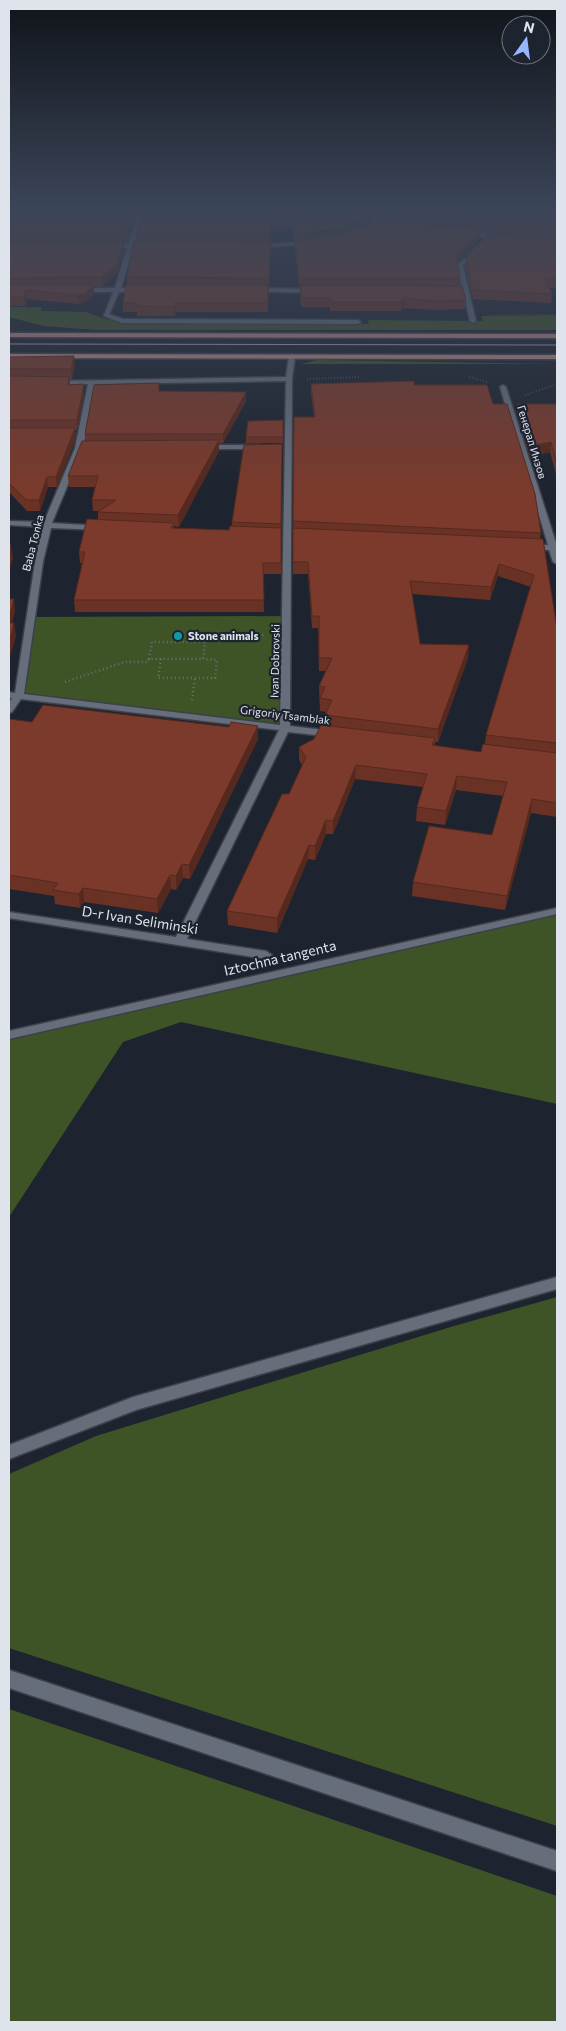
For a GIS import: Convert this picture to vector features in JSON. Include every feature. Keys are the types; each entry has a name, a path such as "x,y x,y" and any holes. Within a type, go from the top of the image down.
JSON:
{"main road":[{"path":"9,335 557,336"},
{"path":"9,356 557,357"}],"street":[{"path":"111,302 106,315 122,321 358,322"},
{"path":"468,302 472,318"},
{"name":"Ivan Dobrovski","path":"180,941 285,728 287,535 283,447 292,356"},
{"path":"46,382 92,383 289,379"},
{"name":"Baba Tonka","path":"9,710 14,696 47,525 79,448 77,434 92,383"},
{"name":"Генерал Инзов","path":"503,387 555,548 557,562"},
{"path":"199,448 268,447"},
{"path":"79,448 89,448"},
{"path":"9,523 114,528"},
{"path":"514,546 555,548"},
{"name":"Grigoriy Tsamblak","path":"14,696 343,735"},
{"name":"Iztochna tangenta","path":"9,1035 557,912"},
{"name":"D-r Ivan Seliminski","path":"9,915 266,955"},
{"path":"9,1452 133,1404 557,1283"},
{"path":"9,1679 557,1862"}],"path":[{"path":"472,318 557,315"},
{"path":"508,402 557,384"},
{"path":"203,659 206,635 286,636"},
{"path":"149,659 152,642 205,642"},
{"path":"63,682 125,662 148,662 149,659 161,659 203,659 216,660 215,678 158,678 161,659"}],"green space":[{"path":"9,307 41,307 41,311 86,312 105,319 125,323 369,324 368,320 483,321 481,316 557,315 557,330 96,330 44,326 9,317"},
{"path":"317,360 557,364 301,364"},
{"path":"286,616 285,728 19,696 30,617"},
{"path":"557,911 557,1104 181,1022 123,1042 9,1217 9,1035"},
{"path":"557,1297 557,1826 9,1648 9,1474 96,1436 454,1326"},
{"path":"9,1709 557,1896 557,2022 9,2022"}],"building":[{"path":"268,302 175,303 174,307 137,306 137,303 123,303"},
{"path":"330,302 401,302 401,302"},
{"path":"74,356 71,369 9,369 9,357"},
{"path":"9,376 69,377 68,385 84,384 77,420 9,420"},
{"path":"414,381 414,385 487,385 493,404 507,404 535,494 541,533 293,521 294,417 315,417 311,384"},
{"path":"159,383 159,391 246,392 223,434 85,434 94,385"},
{"path":"517,404 557,404 557,464 551,442 531,446"},
{"path":"283,420 283,437 246,437 248,421"},
{"path":"9,428 75,428 56,477 47,477 39,500 26,500 9,483"},
{"path":"219,440 178,515 98,512 116,500 92,500 98,476 68,476 82,441"},
{"path":"282,444 281,524 232,522 244,445"},
{"path":"87,519 174,523 171,528 229,530 230,526 281,528 281,563 263,563 264,600 74,600 85,552 79,552"},
{"path":"293,528 543,539 557,629 557,743 486,735 534,575 499,564 491,587 410,581 420,644 469,645 438,729 325,715 332,700 320,698 325,687 319,686 332,658 319,658 319,616 312,616 308,562 293,562"},
{"path":"9,599 14,599 9,619"},
{"path":"9,623 14,623 9,644"},
{"path":"43,705 229,727 231,722 258,726 189,865 182,864 176,876 170,875 157,899 83,888 79,894 53,890 58,883 9,875 9,719 32,722"},
{"path":"321,725 435,738 432,745 481,752 483,744 557,753 557,803 532,799 507,896 413,882 429,826 492,835 507,782 457,776 446,811 417,807 427,774 356,765 333,821 326,820 315,846 309,845 277,918 227,911 282,794 289,794 306,757 299,747 314,739"}],"tram line":[{"path":"9,344 557,345"}],"place":[{"name":"Stone animals","path":"178,636"}]}
